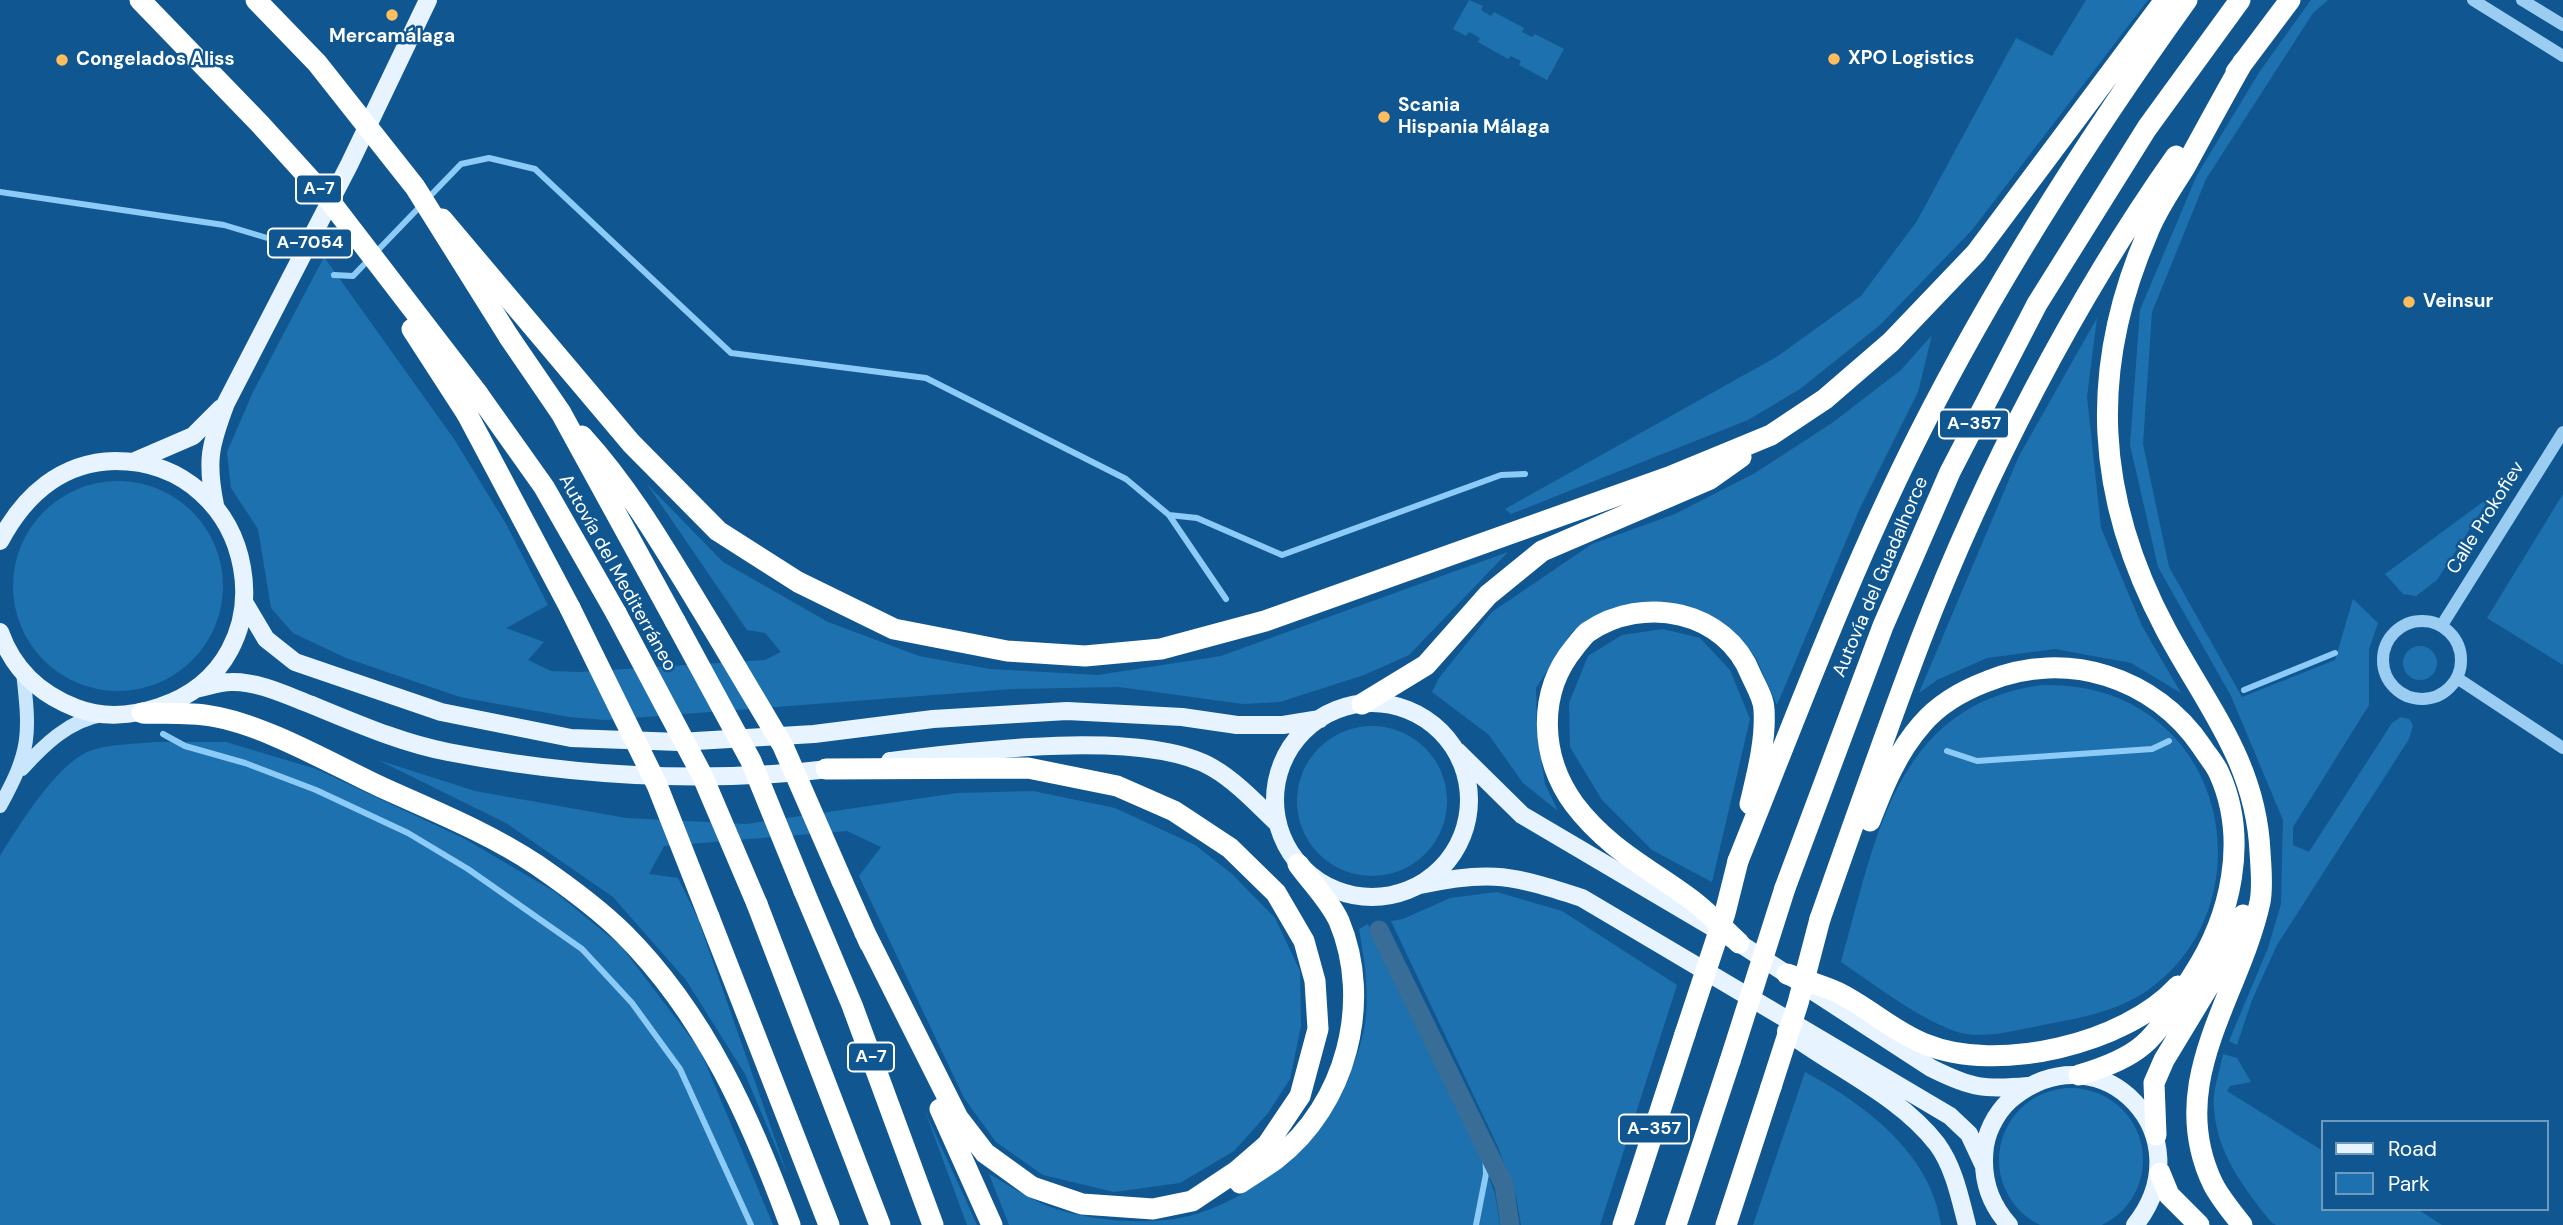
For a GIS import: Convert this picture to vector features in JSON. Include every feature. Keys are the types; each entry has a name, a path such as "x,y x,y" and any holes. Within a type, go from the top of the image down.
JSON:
{"highway":[{"name":"Autovía del Mediterráneo","path":"141,0 329,200 478,394 544,486 616,613 702,775 757,904 880,1225"},
{"name":"Autovía del Mediterráneo","path":"256,0 317,64 415,187 509,337 561,413 751,761 852,1005 933,1225"},
{"path":"1362,704 1426,665 1488,595 1542,551 1710,479 1825,399 1891,342 1976,253 2165,0"},
{"name":"Autovía del Guadalhorce","path":"1623,1225 1726,913 1738,861 1865,550 1920,432 2023,245 2113,103 2187,0"},
{"name":"Autovía del Guadalhorce","path":"1676,1225 1786,888 1883,626 1950,472 2037,304 2147,128 2240,0"},
{"path":"1727,1225 1825,921 1922,637 1996,470 2038,386 2101,275 2165,172 2290,0"},
{"path":"2242,1225 2213,1184 2199,1140 2196,1097 2207,1043 2242,958 2261,900 2256,810 2236,749 2166,630 2139,574 2118,515 2107,437 2108,368 2119,307 2149,229 2243,62"},
{"path":"415,187 631,443 719,531 798,582 894,629 1007,651 1085,656 1161,649 1265,621 1670,477 1771,435"},
{"path":"329,200 467,414 570,608 657,785 829,1225"},
{"path":"561,413 607,464 646,518 783,746 992,1225"},
{"path":"1738,861 1759,763 1764,708 1744,655 1712,625 1674,612 1622,615 1586,633 1559,667 1545,715 1553,767 1574,803 1608,841 1656,878 1692,901 1739,943"},
{"path":"1825,921 1887,775 1922,723 1961,691 2009,672 2056,667 2106,674 2153,695 2190,730 2219,773 2232,820 2234,870 2223,919 2207,953 2153,1038 2135,1054 2078,1075"},
{"path":"142,713 211,716 238,722 305,752 470,828 514,852 536,865 623,933 679,998 720,1063 765,1157 790,1225"},
{"path":"826,769 1028,768 1117,786 1174,811 1230,848 1276,893 1304,941 1315,981 1318,1029 1300,1096 1267,1145 1237,1171 1192,1200"},
{"path":"2156,1135 2154,1083 2164,1060 2216,974 2242,920 2260,851"},
{"path":"864,931 958,1118 985,1153 1032,1188 1082,1204 1153,1209 1232,1188 1278,1157 1318,1113 1343,1063 1354,1012 1352,967 1338,919 1298,864"},
{"path":"1787,974 1838,992 1924,1044 1967,1057 2006,1057 2095,1039 2137,1019 2169,996 2207,953"},
{"path":"2160,1174 2169,1195 2199,1225"}],"main road":[{"name":"A-7054","path":"215,505 208,472 212,440 226,403 349,164 428,0"},
{"name":"A-7054","path":"135,461 192,436 226,403"},
{"path":"0,541 14,514 37,490 66,471 100,461 135,461 165,469 192,484 215,505 230,527 240,551 245,576 244,602 236,635 225,655 195,689 170,704 142,713 87,718 47,742 18,772"},
{"path":"244,602 266,639 295,662 441,712 571,738 679,742 814,734 933,719 1067,711 1182,717 1237,725 1283,725 1320,719"},
{"path":"0,632 6,649 23,673 40,689 60,702 106,715"},
{"path":"0,806 18,772 30,731 23,673"},
{"path":"195,689 232,681 278,692 377,731 445,752 549,769 637,777 755,777 971,751 1132,746 1169,751 1213,768 1250,796 1278,824 1298,864 1326,886 1351,896 1377,898 1401,894 1420,885 1444,866 1464,834 1469,810 1468,779 1457,751"},
{"path":"1278,824 1275,800 1280,771 1296,741 1320,719 1334,711 1362,704 1387,704 1416,712 1437,728 1522,815 1739,943 1931,1068 1964,1084 1989,1090 2028,1086 2052,1077 2078,1075 2104,1080 2126,1093 2144,1112 2156,1135 2160,1174 2147,1210 2135,1225"},
{"path":"1420,885 1466,875 1515,876 1583,898 1950,1116 1969,1134 1983,1164 1990,1198 1991,1225"},
{"path":"1726,984 1820,1057 1895,1104 1918,1123 1938,1146 1955,1181 1967,1225"},
{"path":"1983,1164 1986,1140 1995,1119 2009,1100 2028,1086"},
{"path":"1990,1198 2009,1225"}],"street":[{"path":"2473,0 2563,56"},
{"path":"2522,0 2563,25"},
{"name":"Calle Prokofiev","path":"2442,625 2563,432"},
{"path":"2416,620 2442,625 2451,633 2461,654 2457,678 2445,692 2423,699 2399,691 2384,670 2386,644 2403,625 2416,620"},
{"path":"2457,678 2563,748"}],"green space":[{"path":"1469,0 1483,6 1481,10 1491,16 1494,12 1524,28 1522,32 1532,37 1535,34 1564,49 1547,80 1519,65 1521,61 1511,56 1508,59 1478,42 1480,38 1469,32 1466,36 1453,29"},
{"path":"2086,0 2148,0 1972,230 1880,325 1800,389 1748,420 1511,514 1505,509 1778,356 1861,296 1917,221 2016,38 2052,56"},
{"path":"2311,0 2328,0 2313,13 2206,179 2152,312 2143,444 2169,567 2242,697 2335,660 2353,599 2378,623 2369,649 2369,705 2293,827 2293,845 2309,852 2392,723 2401,717 2409,719 2413,725 2409,739 2277,945 2252,1000 2237,1045 2229,1041 2268,948 2281,904 2283,820 2231,696 2158,567 2130,445 2140,310 2197,175 2260,71"},
{"path":"324,257 454,439 506,524 548,605 506,628 544,642 528,660 551,671 579,672 765,660 781,652 765,633 747,630 647,484 723,562 828,622 919,656 990,669 1098,675 1221,656 1508,552 1409,655 1364,675 1280,702 1243,704 1119,687 1012,689 605,720 569,717 460,697 346,658 293,633 271,608 258,529 231,488 227,452 253,392"},
{"path":"2097,318 2087,397 2101,528 2142,626 2181,693 2131,663 2055,649 1987,658 1937,680 1919,693 2019,456"},
{"path":"1932,335 1918,392 1859,510 1777,705 1756,658 1728,626 1683,606 1600,615 1572,632 1536,688 1537,733 1545,784 1558,811 1523,783 1489,735 1432,692 1439,678 1492,612 1592,544 1675,514 1755,473 1832,423 1901,370"},
{"path":"118,481 158,489 192,512 215,546 223,586 215,626 192,660 158,683 118,691 78,683 44,660 21,626 13,586 21,546 44,512 78,489"},
{"path":"2563,494 2563,665 2487,618"},
{"path":"2491,496 2437,580 2416,596 2403,594 2385,574"},
{"path":"1663,629 1700,638 1730,670 1750,719 1712,882 1652,850 1602,800 1570,747 1569,703 1588,656 1622,635"},
{"path":"2420,646 2432,651 2437,663 2432,675 2420,680 2408,675 2403,663 2408,651"},
{"path":"2042,685 2076,687 2108,694 2129,703 2166,729 2193,762 2210,800 2218,841 2215,883 2203,924 2180,960 2137,997 2113,1008 2075,1019 2001,1033 1965,1034 1924,1017 1841,962 1881,826 1899,786 1922,750 1953,720 1992,698"},
{"path":"1372,726 1401,731 1425,748 1442,772 1447,801 1442,830 1425,854 1401,871 1372,876 1343,871 1319,854 1302,830 1297,801 1302,772 1319,748 1343,731"},
{"path":"155,742 226,742 316,769 465,839 555,892 621,946 700,1050 773,1225 0,1225 0,856 42,794 68,765 96,749"},
{"path":"378,760 475,791 626,818 746,824 957,793 1033,791 1115,808 1195,845 1232,874 1275,918 1300,971 1301,1026 1290,1079 1268,1113 1234,1151 1180,1183 1114,1192 1043,1175 996,1142 964,1098 859,876 881,847 847,831 664,846 649,874 678,878 698,919 788,1176 745,1074 686,980 613,897 506,823"},
{"path":"1497,892 1562,911 1677,985 1600,1225 1521,1225 1516,1196 1498,1147 1391,921 1403,919 1450,898"},
{"path":"1368,924 1483,1161 1495,1194 1500,1225 1009,1225 989,1174 1050,1207 1122,1221 1166,1220 1200,1213 1232,1199 1263,1180 1291,1156 1316,1128 1337,1098 1353,1066 1363,1034 1367,1008 1359,929"},
{"path":"2223,1054 2237,1058 2251,1082 2230,1086 2227,1091 2322,1150 2322,1211 2420,1211 2442,1225 2276,1225 2271,1222 2242,1183 2226,1155 2216,1125 2215,1088"},
{"path":"1805,1072 1871,1115 1909,1153 1924,1175 1935,1199 1941,1225 1753,1225"},
{"path":"2057,1089 2085,1089 2111,1100 2131,1120 2142,1146 2142,1174 2131,1200 2111,1220 2099,1226 2043,1226 2031,1220 2011,1200 2000,1174 2000,1146 2011,1120 2031,1100"},
{"path":"925,1111 977,1225 967,1225"}],"waterway":[{"path":"334,275 353,276 461,164 489,158 535,169 731,353 926,378 1126,479 1169,515 1226,599"},
{"path":"0,192 224,225 274,240"},
{"path":"1169,515 1197,518 1282,555 1501,475 1525,474"},
{"path":"2244,690 2335,653"},
{"path":"163,734 185,746 245,763 316,790 408,833 468,869 582,949 632,1003 680,1069 751,1225"},
{"path":"1947,751 1977,761 2152,749 2169,741"},
{"path":"1379,930 1504,1185 1510,1225"},
{"path":"1476,1225 1486,1174 1485,1147"}],"place":[{"name":"Mercamálaga","path":"392,15"},
{"name":"XPO Logistics","path":"1834,59"},
{"name":"Congelados Aliss","path":"62,60"},
{"name":"Scania Hispania Málaga","path":"1384,117"},
{"name":"Veinsur","path":"2409,302"}]}
